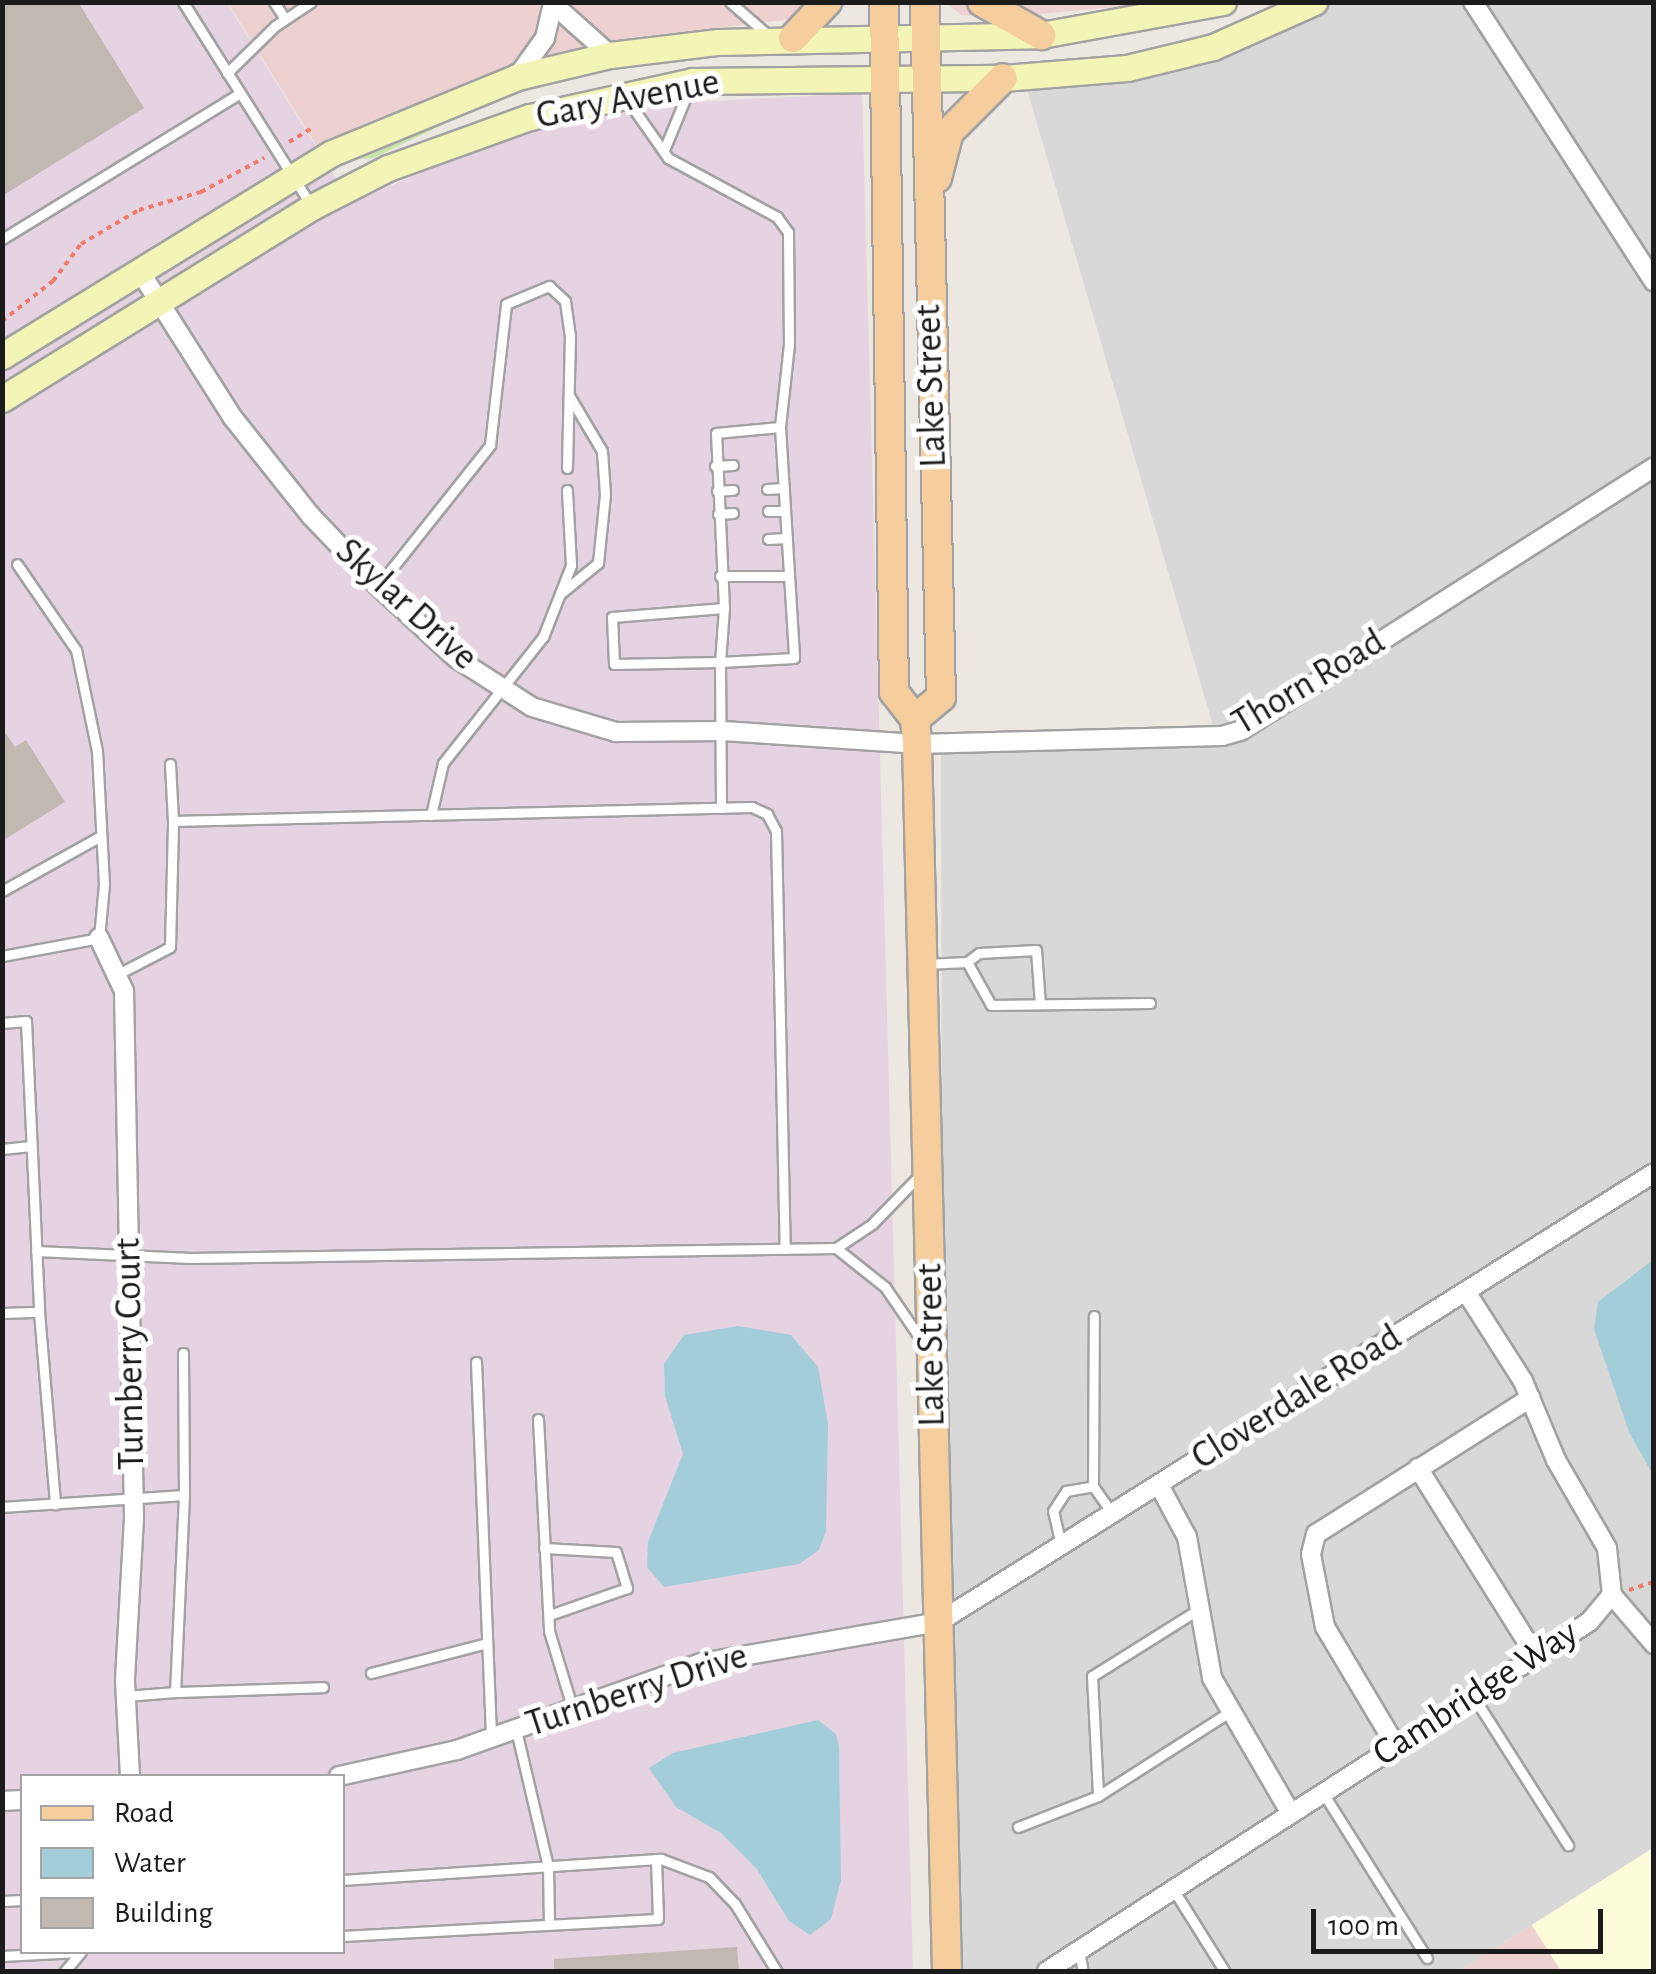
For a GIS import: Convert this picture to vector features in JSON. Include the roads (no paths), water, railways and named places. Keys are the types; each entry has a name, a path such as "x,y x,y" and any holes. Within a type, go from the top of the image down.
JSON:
{"main road":[{"path":"783,38 827,2"},
{"name":"Lake Street","path":"884,2 882,77 894,692 916,731 947,1972"},
{"name":"Lake Street","path":"916,731 941,697 925,2"},
{"path":"982,2 1041,35"},
{"name":"Gary Avenue","path":"2,356 292,176 377,131 518,77 610,55 783,38 926,40 1041,35 1223,2"},
{"name":"Gary Avenue","path":"2,399 312,207 388,168 484,131 624,94 692,81 1004,78 1127,68 1213,48 1314,2"},
{"path":"928,224 949,132 1004,78"}],"street":[{"path":"1474,2 1654,282"},
{"path":"518,77 545,38 554,3 610,55"},
{"name":"Skylar Drive","path":"139,270 244,432 310,516 456,658 532,708 616,732 916,731"},
{"name":"Thorn Road","path":"916,731 1240,731 1654,467"},
{"name":"Turnberry Court","path":"98,938 120,974 133,1500 126,1696 130,1774"},
{"name":"Cloverdale Road","path":"939,1622 1654,1173"},
{"name":"Cambridge Way","path":"1046,1970 1589,1622 1612,1595 1607,1548 1556,1460 1530,1398 1466,1292"},
{"path":"1396,1746 1325,1627 1311,1554 1328,1523 1530,1398"},
{"path":"1418,1468 1536,1656"},
{"path":"1160,1484 1187,1537 1212,1678 1291,1814"},
{"path":"1612,1595 1654,1644"},
{"name":"Turnberry Drive","path":"345,1775 491,1740 700,1662 939,1622"}],"lane":[{"path":"183,2 312,207"},
{"path":"274,2 285,20"},
{"path":"227,73 285,20 311,2"},
{"path":"730,2 783,38"},
{"path":"664,150 692,81"},
{"path":"2,240 240,92"},
{"path":"624,94 638,124 668,158 777,218 788,232 789,344 780,426 794,658 614,664 612,617 724,608"},
{"path":"378,586 490,445 506,304 549,286 565,301 569,326 566,468"},
{"path":"560,595 598,563 605,494 602,450 568,395"},
{"path":"720,808 724,608 716,433 780,426"},
{"path":"767,462 782,461"},
{"path":"716,466 733,465"},
{"path":"767,489 784,488"},
{"path":"430,815 443,764 544,637 571,565 567,490"},
{"path":"717,490 733,490"},
{"path":"768,512 785,510"},
{"path":"718,514 733,513"},
{"path":"768,539 787,538"},
{"path":"719,540 733,540"},
{"path":"2,956 98,938 101,836 97,751 76,650 18,564"},
{"path":"720,576 790,576"},
{"path":"120,974 170,947 170,764"},
{"path":"173,821 752,807 767,814 776,831 785,1249"},
{"path":"2,891 101,836"},
{"path":"922,964 966,962 979,952 1036,950 1040,1004"},
{"path":"966,962 991,1005 1150,1003"},
{"path":"2,1023 26,1021 38,1312 56,1504"},
{"path":"2,1149 31,1146"},
{"path":"36,1251 129,1254 836,1248 872,1224 928,1166"},
{"path":"836,1248 885,1287 932,1356"},
{"path":"2,1313 38,1312"},
{"path":"1094,1316 1093,1486 1112,1514"},
{"path":"175,1692 184,1495 183,1353"},
{"path":"476,1362 491,1740"},
{"path":"538,1420 548,1615 572,1710"},
{"path":"1061,1546 1056,1499 1080,1485 1093,1486"},
{"path":"2,1507 184,1495"},
{"path":"544,1548 616,1552 628,1588 548,1615"},
{"path":"1098,1796 1092,1676 1200,1609"},
{"path":"371,1673 487,1643"},
{"path":"126,1696 324,1687"},
{"path":"1474,1696 1568,1845"},
{"path":"1018,1827 1098,1796 1231,1711"},
{"path":"516,1730 548,1866 549,1925"},
{"path":"1322,1793 1427,1958"},
{"path":"345,1936 658,1919 656,1859"},
{"path":"345,1880 656,1859 709,1877 735,1904 777,1972"},
{"path":"1173,1890 1225,1972"},
{"path":"1078,1950 1084,1972"},
{"path":"2,1956 41,1954"}],"water":[{"path":"1653,1260 1653,1475 1629,1432 1594,1329 1598,1302"},
{"path":"738,1326 791,1335 818,1367 828,1424 826,1531 819,1550 799,1564 664,1587 647,1567 648,1542 683,1454 665,1396 664,1364 684,1335"},
{"path":"818,1720 836,1734 839,1747 841,1880 831,1919 810,1935 789,1921 757,1869 721,1833 676,1807 649,1768 673,1753"}]}
